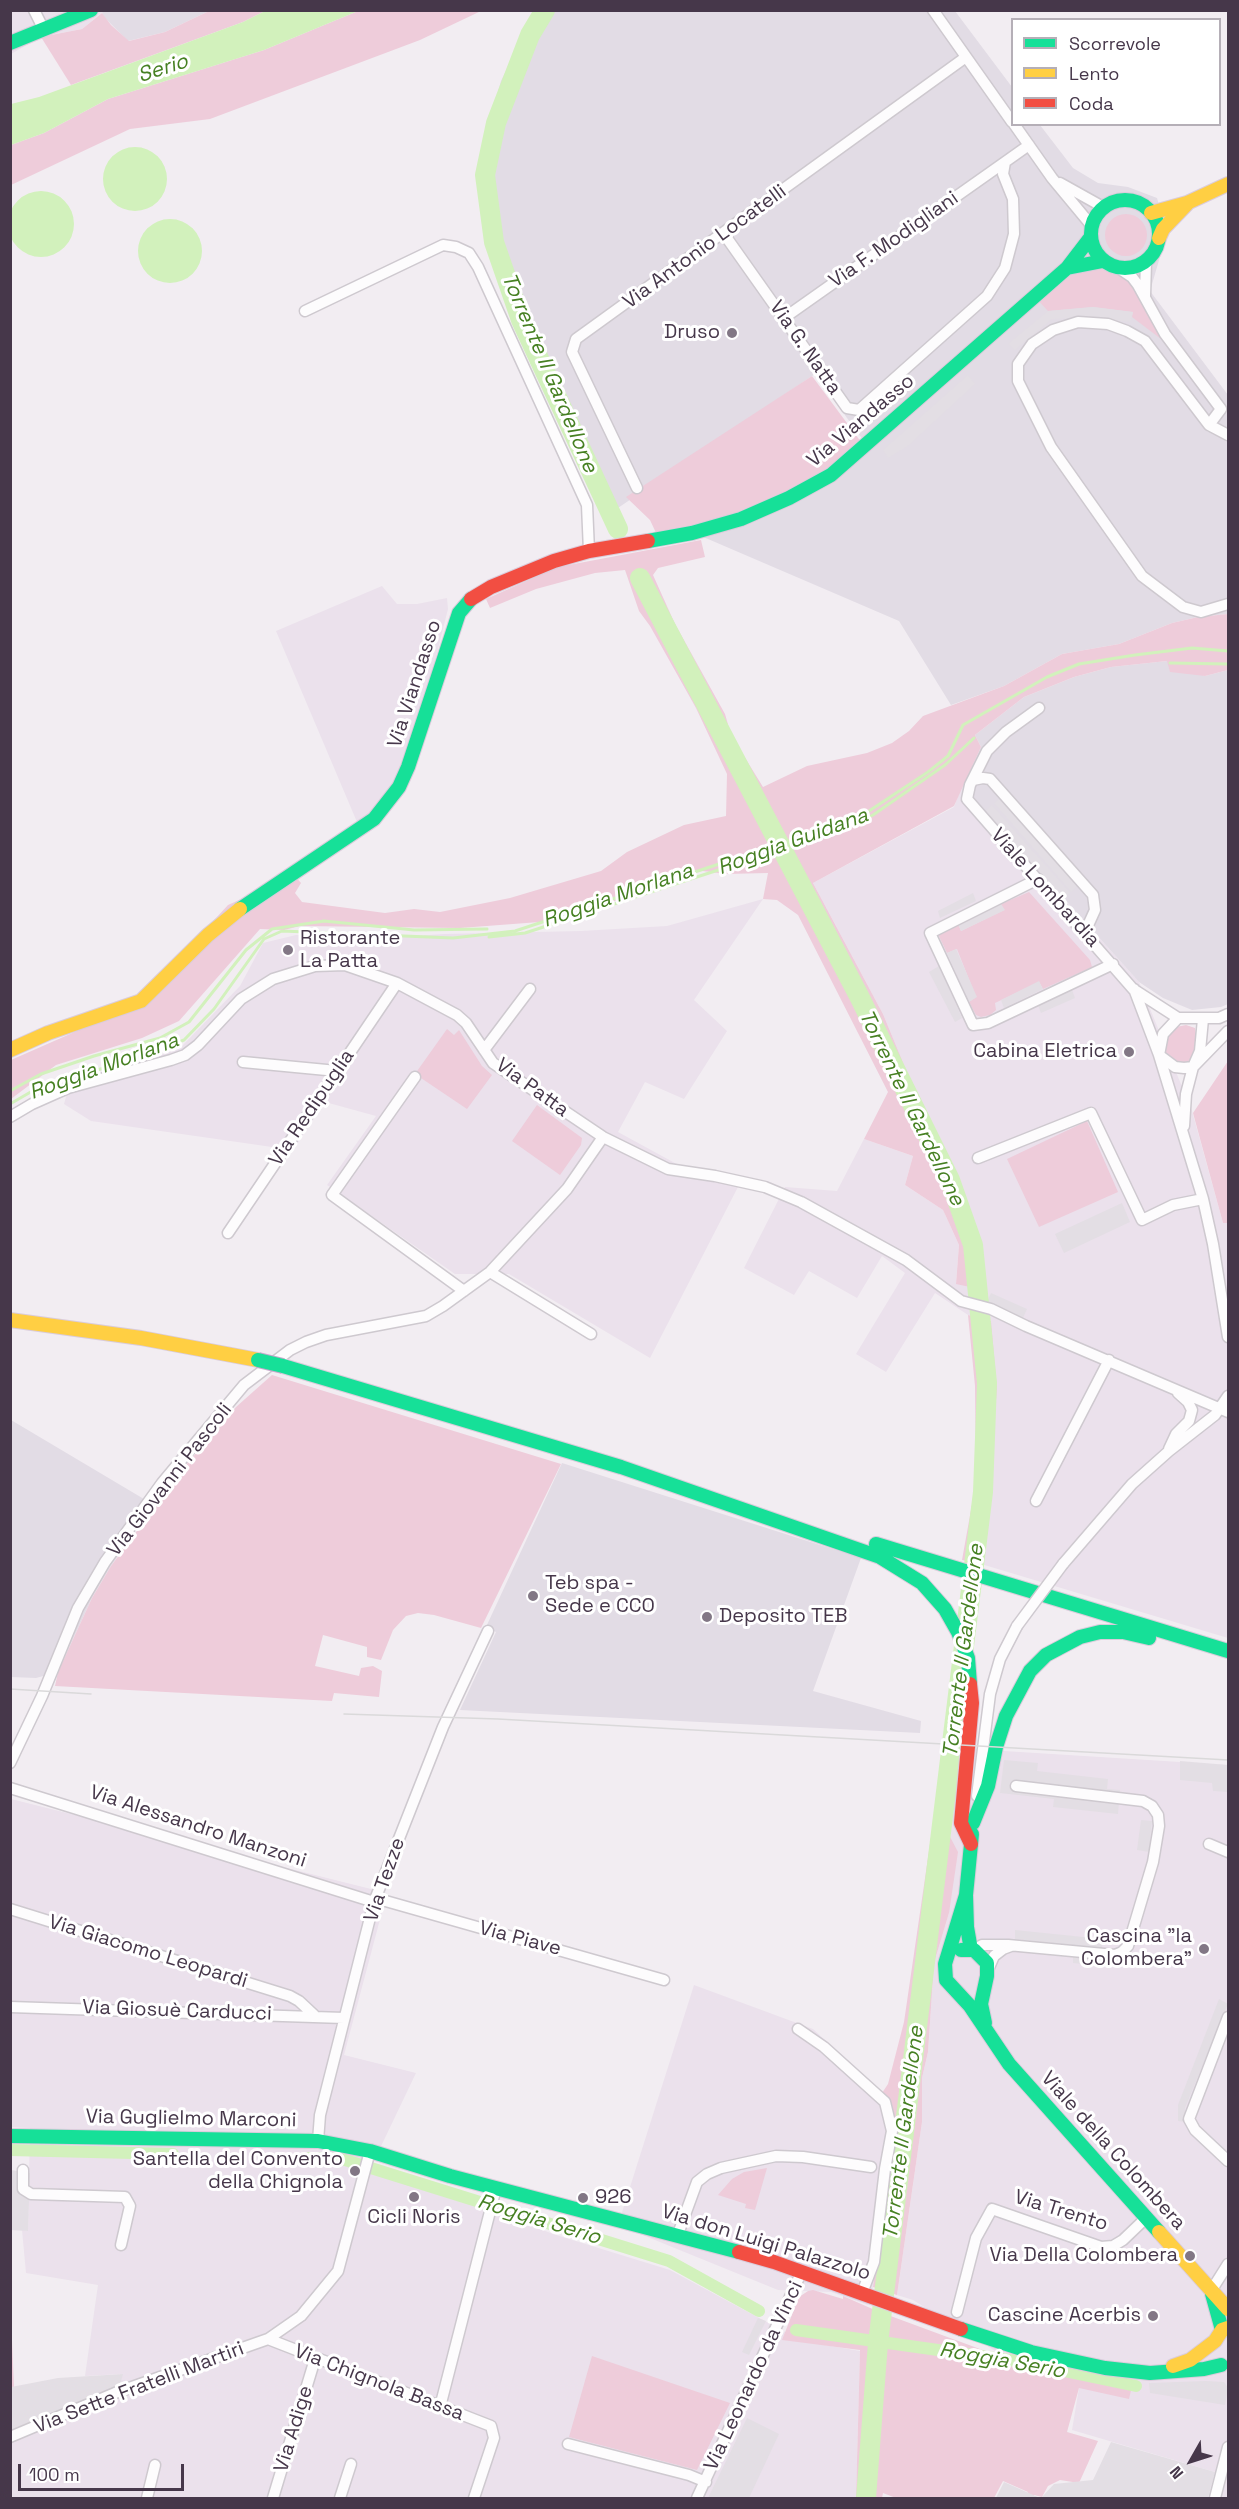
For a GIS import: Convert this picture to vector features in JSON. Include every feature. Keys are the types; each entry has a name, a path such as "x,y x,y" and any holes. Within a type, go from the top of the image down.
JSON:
{"main road":[{"path":"10,43 92,10"},
{"path":"1151,213 1187,203 1228,184"},
{"path":"1159,238 1156,221 1151,213 1134,201 1123,200 1103,207 1091,231 1092,247 1103,261 1120,269 1138,266 1146,261 1157,247 1159,238 1169,222 1187,203"},
{"name":"Via Viandasso","path":"10,1050 48,1033 141,1002 208,935 253,899 374,819 399,787 408,767 459,613 475,595 554,561 589,552 692,533 741,519 831,476 1037,292 1067,268 1091,231"},
{"name":"Via Viandasso","path":"1067,268 1103,261"},
{"path":"10,1320 141,1338 262,1364 283,1366 1228,1651"},
{"path":"621,1467 880,1557 922,1583 952,1620 968,1658 972,1703 962,1822 971,1844"},
{"path":"974,1823 988,1786 996,1747 1006,1716 1030,1671 1046,1655 1065,1643 1100,1632 1123,1632 1213,1656 1228,1657"},
{"name":"Viale della Colombera","path":"974,1823 966,1895 967,1927 973,1950 982,1956 986,1977 981,1996 982,2016 989,2034"},
{"name":"Viale della Colombera","path":"966,1895 945,1971 946,1980 970,2006 1009,2064 1228,2309"},
{"path":"949,1958 960,1950 973,1950"},
{"path":"954,1989 970,1993 986,1977"},
{"name":"Via Guglielmo Marconi","path":"20,2141 318,2141 367,2164"},
{"name":"Via don Luigi Palazzolo","path":"367,2164 496,2188 678,2234 802,2271 1031,2352 1105,2368 1150,2373 1225,2368"},
{"name":"Viale della Colombera","path":"1211,2291 1222,2333"},
{"name":"Via don Luigi Palazzolo","path":"1150,2373 1190,2360 1222,2333"},
{"name":"Via don Luigi Palazzolo","path":"1222,2333 1216,2356 1225,2368"}],"street":[{"path":"34,10 44,28"},
{"path":"933,10 1011,120"},
{"name":"Via Antonio Locatelli","path":"637,488 572,352 576,339 966,57"},
{"path":"1015,126 1091,231"},
{"path":"1005,162 1029,145"},
{"name":"Via G. Natta","path":"724,234 847,408 859,410 987,296 1005,268 1014,234 1013,199 1003,174 1005,162"},
{"name":"Via F. Modigliani","path":"784,318 1005,162"},
{"path":"1052,178 1103,207"},
{"path":"304,311 442,245 456,247 469,253 483,278 587,505 589,552"},
{"path":"1145,299 1146,261"},
{"path":"1120,269 1132,277 1165,334 1221,409 1209,425"},
{"path":"1228,435 1209,425 1145,341 1127,330 1108,324 1078,322 1053,330 1032,344 1018,364 1018,381 1051,447 1142,576 1183,607 1201,612 1228,604"},
{"name":"Viale Lombardia","path":"1039,708 1006,732 987,751 967,792 971,804 1086,932 1133,989 1178,1018"},
{"path":"973,780 990,779 1093,895 1095,910 1086,932"},
{"path":"1038,879 930,933 974,1025 988,1023 1113,964"},
{"name":"Via Patta","path":"10,1117 68,1088 185,1055 198,1045 241,999 266,983 291,972 315,966 345,965 397,983 457,1015 466,1023 493,1063 603,1137 668,1169 716,1176 765,1187 801,1202 906,1260 961,1301 991,1309 1109,1360"},
{"name":"Via Redipuglia","path":"228,1233 397,983"},
{"path":"484,1050 530,989"},
{"path":"1133,989 1159,1055 1203,1199 1226,1315 1228,1337"},
{"path":"1159,1055 1163,1034 1178,1018 1219,1018 1228,1014"},
{"path":"1184,1133 1186,1094 1193,1066 1200,1051 1203,1019"},
{"path":"1159,1055 1175,1067 1193,1066 1228,1031"},
{"path":"243,1062 337,1071"},
{"path":"416,1077 332,1195 464,1291"},
{"path":"978,1158 1091,1113 1142,1220 1173,1205 1203,1199"},
{"name":"Via Giovanni Pascoli","path":"10,1763 40,1702 78,1608 105,1562 162,1483 262,1364 306,1342 326,1335 426,1316 464,1291 490,1272 567,1189 603,1137"},
{"path":"490,1272 591,1334"},
{"path":"1036,1501 1109,1360 1225,1410 1228,1396"},
{"name":"Viale della Colombera","path":"1163,1382 1182,1396 1192,1410 1189,1420 1176,1434 1168,1450"},
{"name":"Viale della Colombera","path":"974,1823 990,1694 1000,1659 1017,1626 1063,1564 1132,1484 1168,1450 1225,1410"},
{"name":"Via Tezze","path":"318,2141 320,2115 375,1900 443,1727 488,1631"},
{"path":"973,1950 982,1945 1014,1945 1115,1955 1128,1946 1147,1885 1159,1826 1158,1815 1152,1806 1143,1801 1016,1786"},
{"name":"Via Alessandro Manzoni","path":"10,1788 375,1900"},
{"path":"1209,1844 1228,1852"},
{"name":"Via Piave","path":"375,1900 664,1980"},
{"name":"Via Giacomo Leopardi","path":"10,1909 290,1996 314,2015"},
{"path":"986,1977 998,1952 1014,1945"},
{"name":"Via Giosuè Carducci","path":"10,2007 314,2015 344,2018"},
{"path":"1227,2154 1195,2130 1190,2119 1228,2017"},
{"path":"798,2029 824,2047 885,2102 892,2131 868,2295"},
{"path":"678,2234 698,2182 707,2174 721,2168 776,2156 803,2157 871,2167"},
{"name":"Via Sette Fratelli Martiri","path":"10,2437 115,2393 268,2339 301,2316 338,2271 367,2164"},
{"path":"23,2170 23,2189 32,2194 125,2197 130,2206 121,2245"},
{"path":"440,2407 496,2188"},
{"name":"Via Trento","path":"957,2312 976,2238 992,2209 1101,2247 1113,2246 1123,2240 1146,2218"},
{"path":"1211,2291 1228,2264"},
{"name":"Via Leonardo da Vinci","path":"697,2499 802,2271"},
{"name":"Via Chignola Bassa","path":"268,2339 491,2426 494,2438 474,2499"},
{"name":"Via Adige","path":"273,2499 315,2359"},
{"name":"Via Leonardo da Vinci","path":"568,2444 689,2475 706,2482"},
{"path":"1215,2499 1228,2447"},
{"path":"340,2499 351,2464"},
{"path":"147,2499 155,2465"}],"shaded area":[{"path":"104,10 209,11 165,32 128,41 105,18 102,13"},
{"path":"11,11 104,11 82,29 41,37 11,54"},
{"path":"209,11 265,11 243,22 71,85 41,37 82,29 102,13 111,25 129,41 165,32"},
{"path":"358,11 481,11 420,40 210,119 130,129 11,185 11,145 44,133 108,99 264,50"},
{"path":"535,11 955,11 1011,86 1011,126 1041,126 1073,168 1098,183 1128,187 1157,198 1167,233 1150,291 1228,395 1228,614 1172,623 1119,644 1062,654 1004,686 951,705 899,621 687,530 863,440 815,374 615,510 526,334 501,270 483,191 483,145 501,81"},
{"path":"1126,214 1134,215 1141,220 1146,227 1146,243 1141,250 1134,255 1126,256 1118,255 1111,250 1106,243 1105,235 1106,227 1111,220 1118,215"},
{"path":"1106,267 1125,273 1161,339 1132,317 1133,312 1093,307 1048,311 1036,298 1070,274"},
{"path":"1093,307 1133,312 1130,322 1093,317 1052,319 1015,350 1008,344 1048,311"},
{"path":"968,375 975,384 909,445 888,458 883,450"},
{"path":"812,376 864,446 842,463 751,512 657,535 650,520 626,497"},
{"path":"701,540 705,557 658,568 653,575 675,624 725,714 731,735 763,787 807,766 867,753 892,743 909,731 923,716 1004,686 1062,654 1119,644 1172,623 1228,614 1228,670 1205,676 1170,672 1167,661 1111,667 1074,677 1024,697 975,735 981,747 954,806 813,883 883,1014 972,1229 984,1290 956,1284 959,1245 943,1210 905,1185 913,1156 864,1139 888,1092 798,915 777,900 763,899 768,873 726,874 695,870 566,920 460,928 300,926 284,930 260,929 179,1021 142,1038 56,1065 11,1099 11,1060 86,1027 152,987 228,905 294,875 301,883 295,893 302,902 385,913 414,909 440,912 510,898 601,871 627,852 684,825 726,816 727,774 696,708 650,626 639,611 625,570 595,573 536,589 490,608 486,599 558,567"},
{"path":"382,586 397,604 417,604 447,598 448,609 415,740 382,805 357,822 276,631"},
{"path":"1167,661 1205,676 1228,670 1228,1004 1221,1007 1192,1010 1163,998 1139,982 962,785 981,747 975,735 1024,697 1074,677 1111,667"},
{"path":"962,785 1139,982 1192,1111 1223,1223 1228,1223 1228,1638 981,1564 992,1441 991,1321 968,1315 935,1293 886,1372 856,1354 905,1273 882,1256 857,1298 809,1271 794,1295 744,1268 785,1187 837,1191 864,1139 913,1156 905,1185 943,1210 959,1245 956,1283 984,1290 972,1229 883,1014 813,883 954,807"},
{"path":"1000,798 1078,886 1071,892 994,803"},
{"path":"992,805 1070,893 1063,899 985,811"},
{"path":"1029,892 1090,960 1092,967 1043,989 1039,982 995,1003 996,1010 990,1015 981,1017 976,1015 969,1002 976,997 957,949 947,953 938,934 958,924 961,931 1004,910 1001,904"},
{"path":"973,893 976,901 940,918 938,911"},
{"path":"763,899 694,1000 727,1031 684,1099 645,1082 618,1132 684,1168 739,1185 650,1358 509,1274 455,1274 327,1185 376,1116 325,1102 293,1150 91,1121 64,1104 70,1083 159,1056 183,1045 240,986 263,943 296,935 367,939 667,926"},
{"path":"1001,904 1005,910 961,931 958,924"},
{"path":"956,949 977,997 969,1002 947,953"},
{"path":"939,966 962,1018 955,1022 929,972"},
{"path":"1039,981 1043,989 1004,1008 1001,1000"},
{"path":"1072,990 1075,998 1041,1013 1038,1005"},
{"path":"1186,1025 1195,1028 1197,1040 1190,1063 1180,1063 1165,1052 1167,1038 1176,1027"},
{"path":"447,1029 454,1035 459,1030 482,1066 492,1075 467,1109 415,1074"},
{"path":"1228,1061 1228,1223 1223,1223 1193,1113"},
{"path":"537,1105 582,1138 581,1145 560,1175 512,1141"},
{"path":"1087,1121 1118,1192 1039,1227 1007,1159"},
{"path":"1122,1203 1130,1222 1064,1253 1055,1234"},
{"path":"991,1293 1027,1309 1022,1320 986,1304"},
{"path":"968,1315 991,1321 997,1389 981,1564 962,1560 976,1482 975,1386"},
{"path":"272,1375 561,1464 481,1628 434,1615 418,1613 406,1616 393,1630 381,1660 367,1657 367,1647 323,1635 315,1666 359,1676 361,1668 373,1666 382,1671 379,1697 334,1693 332,1701 55,1686 58,1672 92,1598 111,1566 185,1466 236,1407"},
{"path":"11,1420 154,1505 111,1566 92,1598 58,1672 36,1678 11,1677"},
{"name":"Deposito TEB","path":"562,1463 861,1558 813,1691 921,1721 920,1733 460,1710 496,1632 486,1627"},
{"path":"944,1748 956,1748 948,1833 958,1852 949,1913 934,1963 928,2052 922,2078 922,2122 897,2295 873,2287 893,2124 882,2093 888,2084 904,2022"},
{"path":"956,1748 1228,1765 1228,2498 1208,2498 1215,2472 1072,2430 1082,2370 997,2352 913,2300 897,2295 922,2122 922,2078 928,2052 934,1963 949,1913 948,1833"},
{"path":"1004,1760 1038,1763 1037,1771 1108,1779 1107,1789 1120,1790 1118,1814 1053,1807 1054,1799 1000,1793"},
{"path":"1180,1761 1228,1765 1228,1792 1213,1791 1212,1783 1180,1780"},
{"path":"11,1799 387,1893 344,2055 416,2073 373,2163 553,2234 670,2270 802,2341 860,2351 856,2498 11,2498 11,2430 120,2385 122,2374 85,2376 98,2285 26,2273 22,2230 28,2231 30,2128 10,2127"},
{"path":"1141,1820 1152,1821 1149,1852 1137,1850"},
{"path":"1015,1930 1103,1939 1102,1948 1015,1939"},
{"path":"1073,1956 1113,1960 1112,1967 1073,1963"},
{"path":"694,1985 813,2029 882,2093 893,2124 873,2287 868,2305 831,2292 778,2290 618,2225"},
{"path":"1219,1999 1228,2004 1185,2108 1185,2122 1178,2121 1178,2105"},
{"path":"767,2168 755,2210 745,2208 746,2204 718,2195 732,2179 744,2172"},
{"path":"11,2170 30,2173 28,2231 11,2230"},
{"path":"813,2290 843,2299 843,2296 988,2352 1133,2382 1129,2399 1079,2388 1067,2432 1098,2441 1079,2483 1060,2480 1048,2486 1042,2497 1034,2495 1032,2498 1025,2498 1028,2492 1003,2481 994,2498 896,2498 883,2493 882,2498 856,2498 860,2350 782,2340 799,2297"},
{"path":"10,2293 14,2387 10,2387"},
{"path":"758,2318 766,2321 749,2355 742,2352"},
{"path":"592,2356 730,2403 697,2470 569,2437"},
{"path":"123,2374 120,2385 11,2430 11,2387 58,2378"},
{"path":"1224,2382 1228,2388 1225,2405 1150,2393 1149,2383"},
{"path":"747,2418 779,2434 749,2498 708,2498"},
{"path":"1111,2442 1215,2472 1208,2498 1041,2498 1054,2484 1093,2480"},
{"path":"1004,2482 1040,2498 996,2498"}],"water":[{"name":"Serio","path":"265,11 358,11 264,50 108,99 44,133 11,145 11,104 39,97 243,22"},
{"path":"135,147 147,149 158,156 165,167 167,179 165,191 158,202 147,209 135,211 123,209 112,202 105,191 103,179 105,167 112,156 123,149"},
{"path":"41,191 53,194 64,201 71,212 74,224 71,236 64,247 53,254 41,257 29,254 18,247 11,236 8,224 11,212 18,201 29,194"},
{"path":"164,219 176,219 193,228 200,239 202,251 200,263 193,274 176,283 164,283 152,278 143,269 138,257 138,245 143,233 152,224"}],"waterway":[{"name":"Torrente Il Gardellone","path":"545,10 530,35 496,123 485,175 494,242 521,320 618,529"},
{"name":"Torrente Il Gardellone","path":"640,578 859,996 950,1180 973,1245 987,1383 983,1492 878,2343 866,2498"},
{"name":"Roggia Morlana","path":"10,1104 41,1086 125,1062 184,1040 214,1009 264,939 282,931 453,938 515,931 780,844 866,813 948,756 963,725 1047,677 1079,664 1192,648 1228,651"},
{"name":"Roggia Guidana","path":"1170,663 1228,664"},
{"name":"Roggia Guidana","path":"489,937 525,933 841,830 873,815 945,765 974,738"},
{"name":"Roggia Guidana","path":"10,1091 41,1074 94,1056 160,1038 189,1022 246,950 272,929 324,921 414,930 487,929"},
{"path":"10,2150 173,2154"},
{"name":"Roggia Serio","path":"309,2158 342,2159 669,2261 759,2311"},
{"name":"Roggia Serio","path":"796,2330 1016,2361 1136,2386"}],"tram line":[{"path":"10,1689 91,1694"},
{"path":"344,1714 498,1719 1228,1760"}],"traffic: fast":[{"path":"10,43 91,10"},
{"path":"1118,200 1132,200 1144,205 1154,215 1159,234 1154,253 1144,263 1132,268 1118,268 1106,263 1096,253 1091,241 1091,227 1096,215 1106,205 1118,200"},
{"path":"648,541 692,533 741,519 789,498 831,475 1067,268 1090,238"},
{"path":"1067,268 1103,261"},
{"path":"240,909 374,819 399,787 408,767 459,613 471,599"},
{"path":"258,1360 283,1366"},
{"path":"283,1366 621,1467 880,1557 922,1583 945,1609 958,1632 968,1658 970,1684"},
{"path":"876,1544 1228,1651"},
{"path":"973,1823 988,1786 996,1747 1006,1716 1030,1671 1046,1655 1080,1637 1100,1632 1123,1632 1149,1638"},
{"path":"971,1950 967,1927 966,1895 972,1834"},
{"path":"966,1895 945,1964 946,1980 970,2006 1009,2064 1159,2232"},
{"path":"961,1950 974,1950 987,1963 987,1976 981,2004 985,2023"},
{"path":"10,2136 318,2141 370,2151 450,2176 739,2252"},
{"path":"1212,2294 1222,2330"},
{"path":"961,2329 1031,2352 1105,2368 1150,2373 1204,2369 1221,2365"}],"traffic: slow":[{"path":"1151,213 1187,203 1228,184"},
{"path":"1159,238 1163,229 1187,204"},
{"path":"10,1050 48,1033 141,1001 208,935 240,909"},
{"path":"10,1320 141,1338 258,1360"},
{"path":"1159,2232 1228,2309"},
{"path":"1173,2366 1190,2360 1215,2341 1222,2330 1228,2328"}],"traffic: jam":[{"path":"471,599 491,587 554,561 589,551 648,541"},
{"path":"970,1684 972,1703 961,1823 971,1844"},
{"path":"739,2252 774,2262 961,2329"}],"place":[{"name":"Druso","path":"732,333"},
{"name":"Ristorante La Patta","path":"288,950"},
{"name":"Cabina Eletrica","path":"1129,1052"},
{"name":"Teb spa - Sede e CCO","path":"533,1596"},
{"name":"Deposito TEB","path":"707,1617"},
{"name":"Cascina \"la Colombera\"","path":"1204,1949"},
{"name":"Santella del Convento della Chignola","path":"355,2171"},
{"name":"Cicli Noris","path":"414,2197"},
{"name":"926","path":"583,2198"},
{"name":"Via Della Colombera","path":"1190,2256"},
{"name":"Cascine Acerbis","path":"1153,2316"}]}
